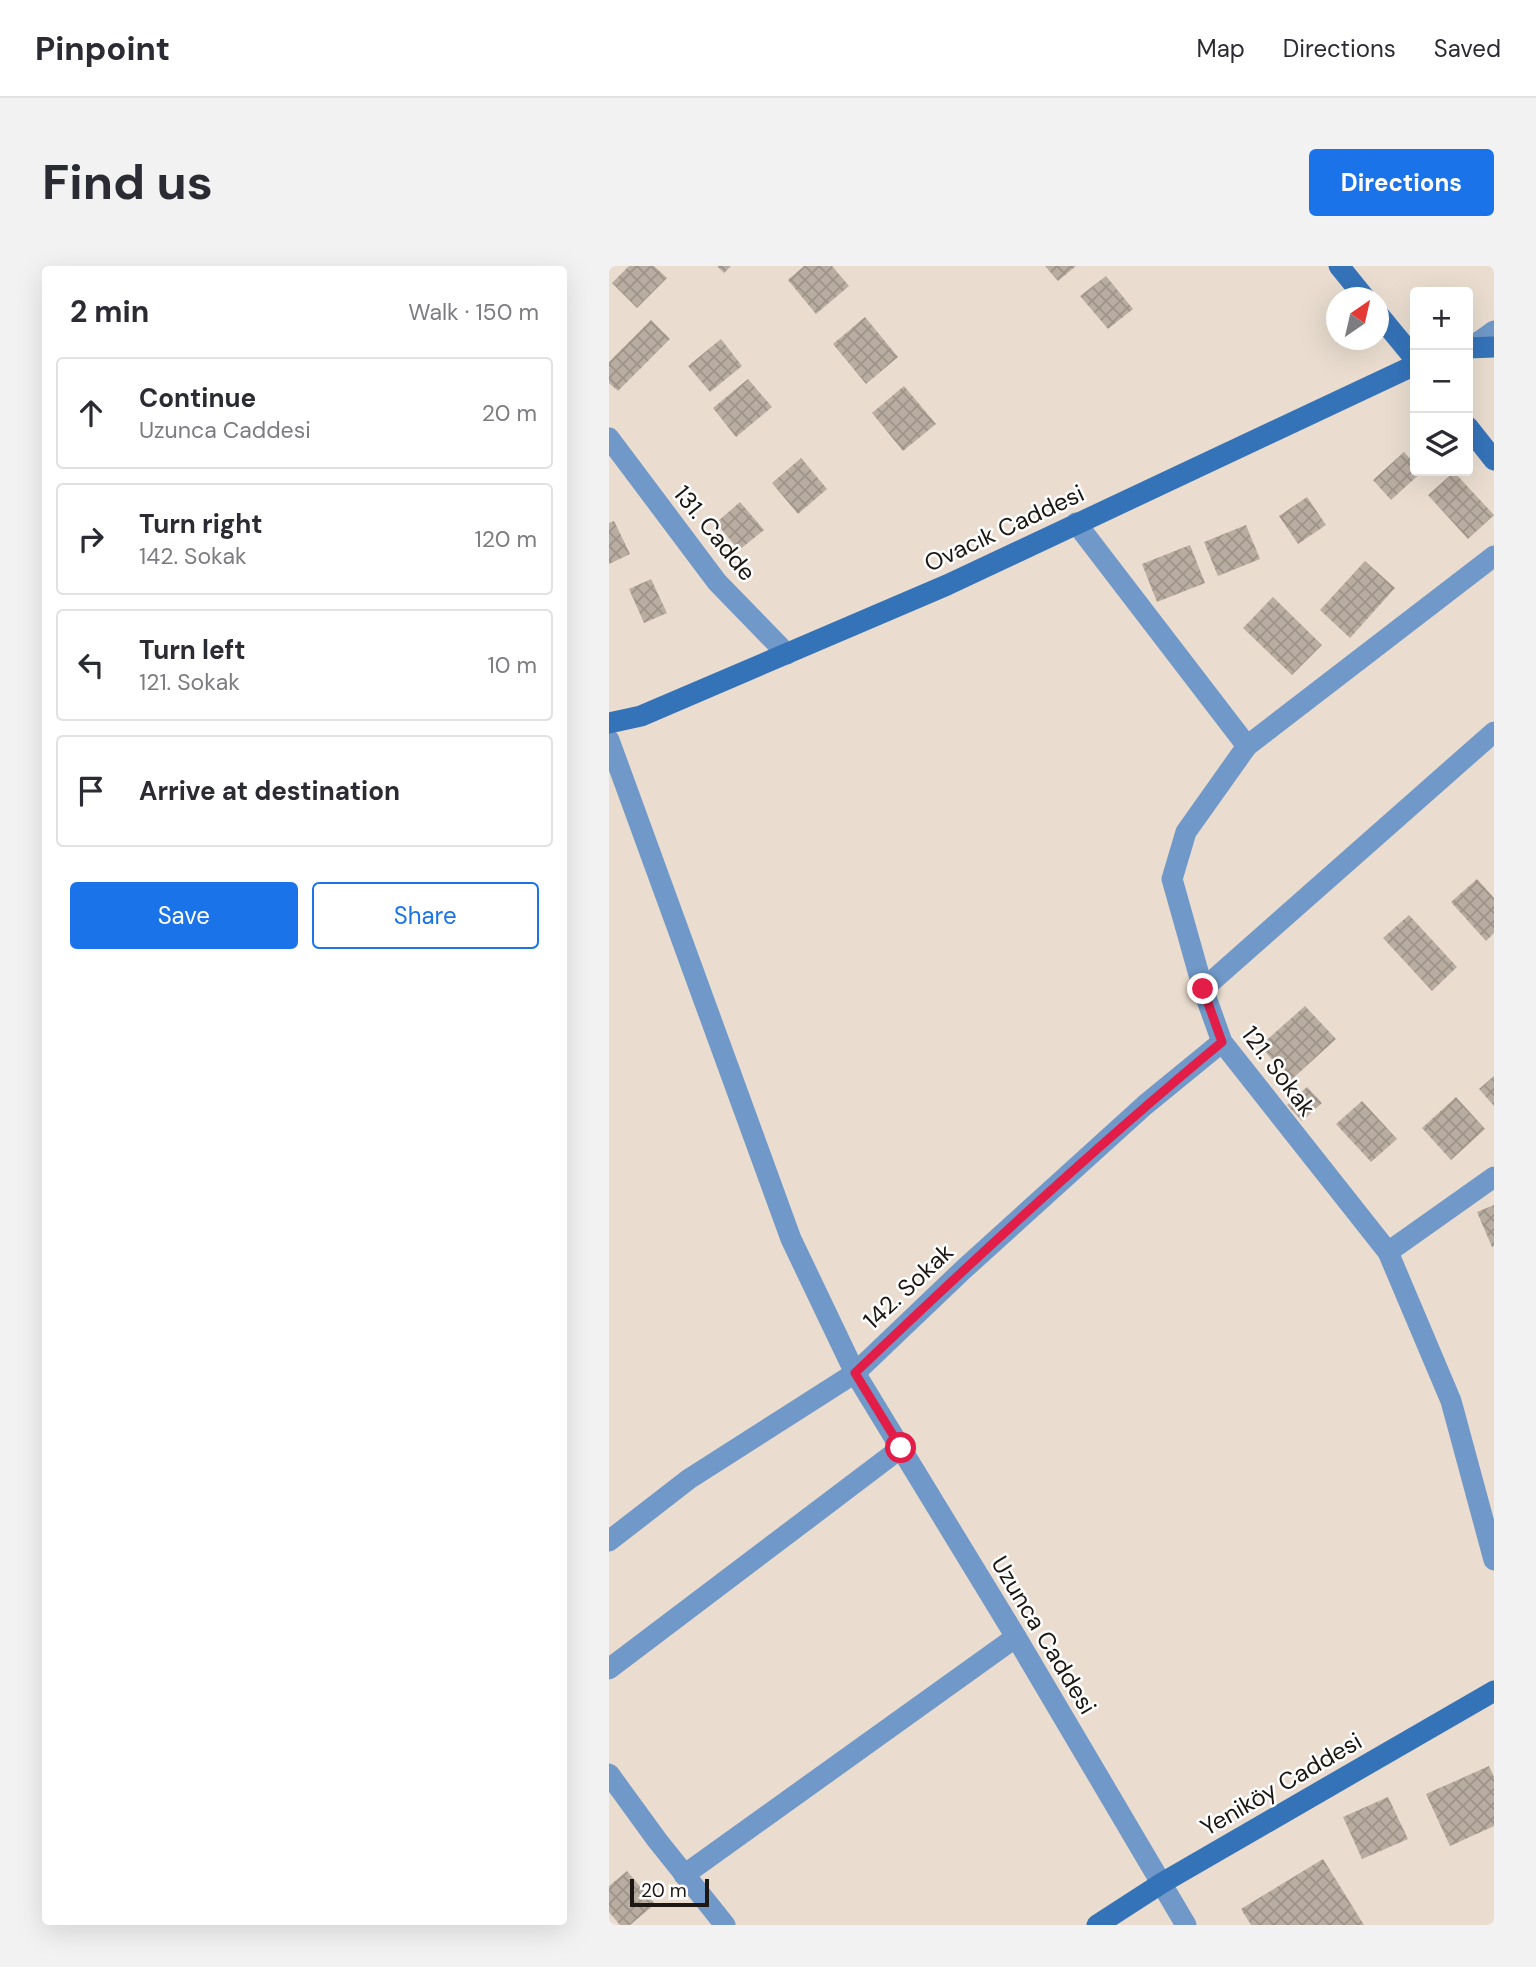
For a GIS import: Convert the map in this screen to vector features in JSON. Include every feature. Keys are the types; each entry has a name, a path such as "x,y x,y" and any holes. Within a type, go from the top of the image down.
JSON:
{"main road":[{"path":"1339,266 1356,287"},
{"path":"1389,327 1410,353"},
{"path":"1473,348 1494,347"},
{"name":"Ovacık Caddesi","path":"609,723 641,716 947,585 1410,367"},
{"path":"1473,433 1494,460"},
{"name":"Yeniköy Caddesi","path":"1097,1925 1162,1883 1494,1691"}],"street":[{"path":"1473,345 1494,331"},
{"name":"131. Cadde","path":"609,438 717,582 787,654"},
{"path":"1076,523 1247,746"},
{"name":"121. Sokak","path":"1494,556 1247,746 1186,832 1172,879 1203,989 1222,1042 1388,1252 1451,1401 1494,1560"},
{"path":"1203,989 1494,732"},
{"name":"Uzunca Caddesi","path":"609,740 792,1240 855,1373 1016,1637 1186,1925"},
{"name":"142. Sokak","path":"609,1541 689,1479 855,1373 964,1269 1125,1123 1222,1042"},
{"path":"1388,1252 1494,1177"},
{"path":"609,1669 901,1448"},
{"path":"684,1875 1016,1637"},
{"path":"609,1774 725,1925"}],"building":[{"path":"629,266 654,266 667,278 637,308 612,283"},
{"path":"717,266 731,266 724,273"},
{"path":"804,266 832,266 849,286 816,314 788,280"},
{"path":"1045,266 1076,266 1058,281"},
{"path":"1106,276 1133,309 1108,329 1080,296"},
{"path":"865,317 898,357 866,384 833,344"},
{"path":"651,320 670,339 618,391 609,383 609,362"},
{"path":"721,339 742,366 710,392 688,366"},
{"path":"748,379 772,407 736,437 713,408"},
{"path":"904,386 936,424 903,451 872,413"},
{"path":"1404,452 1410,459 1410,476 1417,476 1391,500 1373,480"},
{"path":"801,458 827,489 798,514 772,483"},
{"path":"1449,476 1458,476 1494,515 1468,539 1428,495"},
{"path":"1307,497 1326,525 1298,544 1279,516"},
{"path":"740,502 764,530 739,550 716,523"},
{"path":"614,521 630,554 609,564 609,523"},
{"path":"1246,525 1260,559 1218,576 1204,542"},
{"path":"1190,545 1205,583 1157,602 1142,564"},
{"path":"1365,561 1395,588 1350,638 1320,610"},
{"path":"651,579 667,613 644,623 629,589"},
{"path":"1273,597 1322,645 1292,675 1243,628"},
{"path":"1477,879 1494,898 1494,933 1486,941 1451,902"},
{"path":"1409,915 1457,967 1432,991 1383,938"},
{"path":"1305,1006 1336,1039 1291,1080 1260,1046"},
{"path":"1494,1076 1494,1106 1479,1089"},
{"path":"1307,1087 1322,1103 1302,1121 1287,1105"},
{"path":"1456,1097 1485,1129 1451,1160 1422,1128"},
{"path":"1362,1101 1397,1139 1371,1162 1336,1124"},
{"path":"1494,1205 1494,1246 1492,1247 1477,1212"},
{"path":"1489,1766 1494,1777 1494,1826 1450,1846 1426,1794"},
{"path":"1388,1797 1408,1839 1362,1859 1343,1817"},
{"path":"1323,1859 1364,1925 1251,1925 1241,1909"},
{"path":"627,1871 655,1904 630,1925 620,1925 609,1912 609,1886"}],"route":[{"path":"901,1448 855,1373 964,1269 1145,1105 1222,1042 1203,989"}]}
